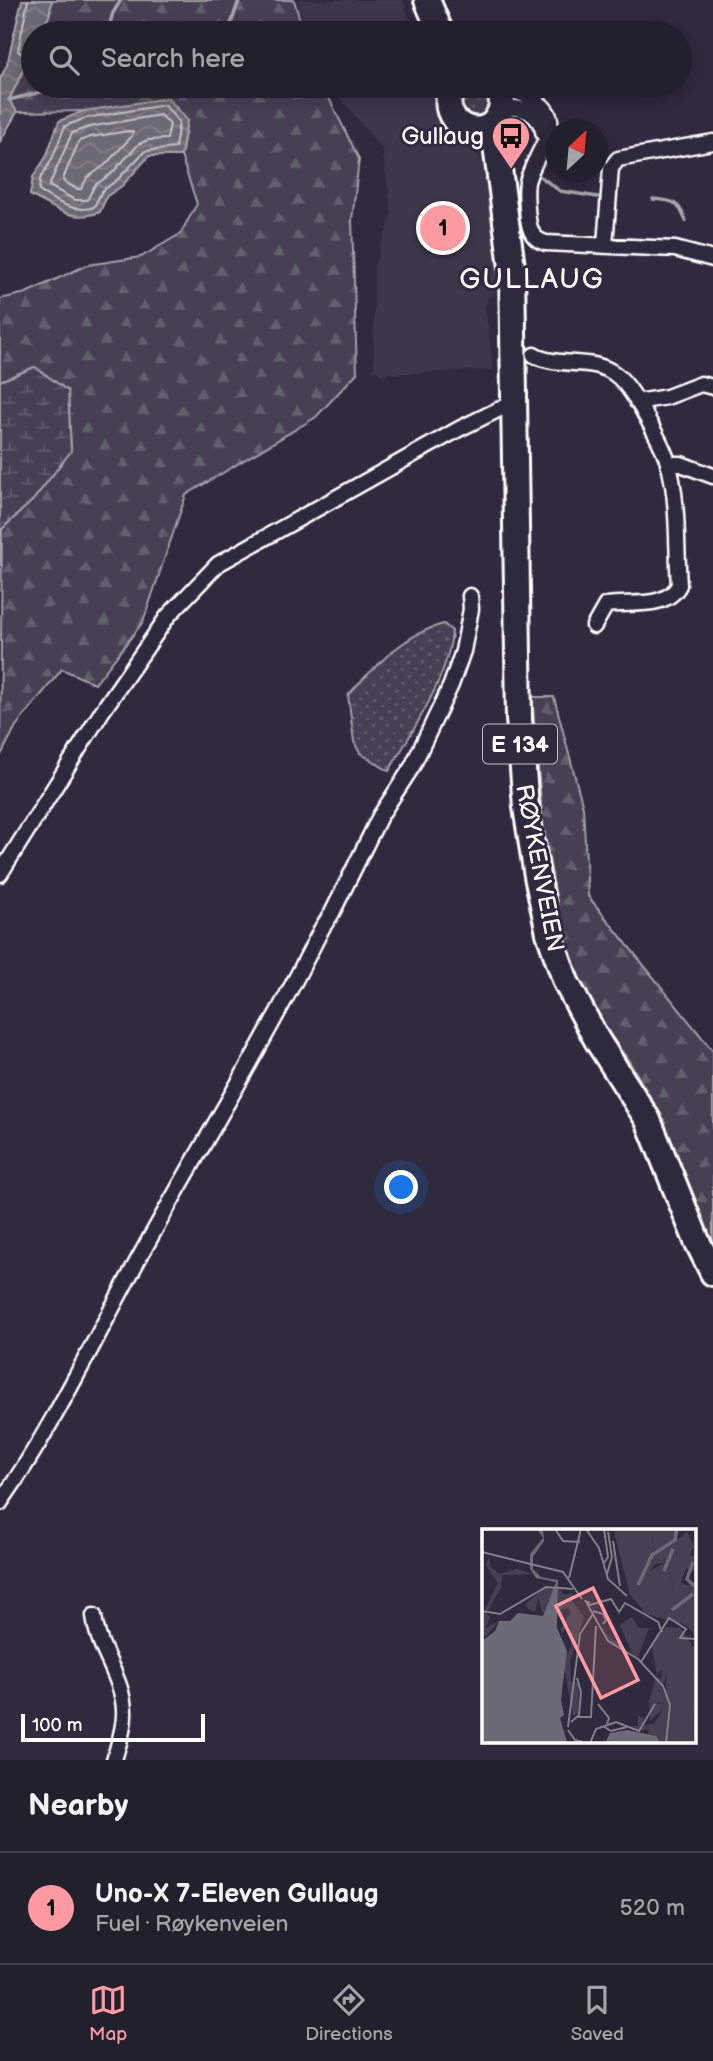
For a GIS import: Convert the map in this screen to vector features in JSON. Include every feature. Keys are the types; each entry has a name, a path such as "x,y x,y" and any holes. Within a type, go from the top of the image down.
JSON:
{"highway":[{"path":"427,0 437,21"},
{"name":"E 134","path":"448,98 450,113 460,125 492,107"},
{"name":"RØYKENVEIEN","path":"492,107 512,267 517,654 522,766 530,838 547,922 566,982 597,1040 648,1120 697,1241 713,1273"}],"street":[{"path":"492,107 511,98"},
{"path":"530,98 540,104 548,119"},
{"path":"492,107 523,109 536,116 542,125 545,139 526,189 532,234 546,243 676,248 713,259"},
{"path":"606,245 611,168 618,159 713,142"},
{"path":"534,355 549,361 599,366 613,372 638,402 668,464 673,489 679,585 672,596 661,601 606,606 594,625"},
{"path":"638,402 667,397 701,384 713,387"},
{"path":"0,874 103,710 168,616 218,564 459,429 514,402"},
{"path":"668,464 681,464 713,477"},
{"path":"0,1503 27,1464 139,1258 256,1055 380,816 412,767 457,670 471,609 470,596"},
{"path":"94,1616 98,1639 118,1682 124,1709 114,1760"}],"shaded area":[{"path":"298,0 402,0 411,21 303,21"},
{"path":"340,98 444,98 463,134 490,173 500,244 501,286 489,297 485,307 493,370 380,374 374,369 374,265 392,214 382,149"}],"green space":[{"path":"52,0 294,0 300,21 47,21"},
{"path":"21,75 21,98 329,98 359,159 352,220 357,373 316,417 186,495 143,622 95,684 62,669 16,726 0,757 2,529 33,500 71,451 68,391 35,367 0,381 0,299 26,293 87,265 141,257 180,234 197,204 181,156 187,120 84,111 17,112 9,100"},
{"path":"459,98 489,98 489,108 480,117 468,117 459,108"},
{"path":"35,367 68,391 71,451 33,500 2,529 0,566 0,381"},
{"path":"444,624 452,631 437,685 389,771 360,753 354,742 348,695 403,643 430,628"},
{"path":"532,697 554,697 583,807 588,896 713,1051 713,1245 663,1119 632,1066 594,1011 574,971 563,937 543,825"}],"water":[{"path":"22,0 52,0 47,21 21,21 21,75 9,100 17,112 0,142 0,79 7,65"},
{"path":"168,98 187,120 181,156 149,156 122,186 107,196 100,212 90,215 72,215 30,195 33,177 46,157 59,121 84,111"}],"waterway":[{"path":"111,21 121,0"},
{"path":"232,21 239,0"},
{"path":"9,100 21,97"},
{"path":"541,177 560,191 598,197"},
{"path":"653,199 674,203 686,221"}],"place":[{"name":"Gullaug","path":"511,170"},
{"name":"Uno-X 7-Eleven Gullaug","path":"443,228"}],"district":[{"name":"GULLAUG","path":"532,278"}]}
